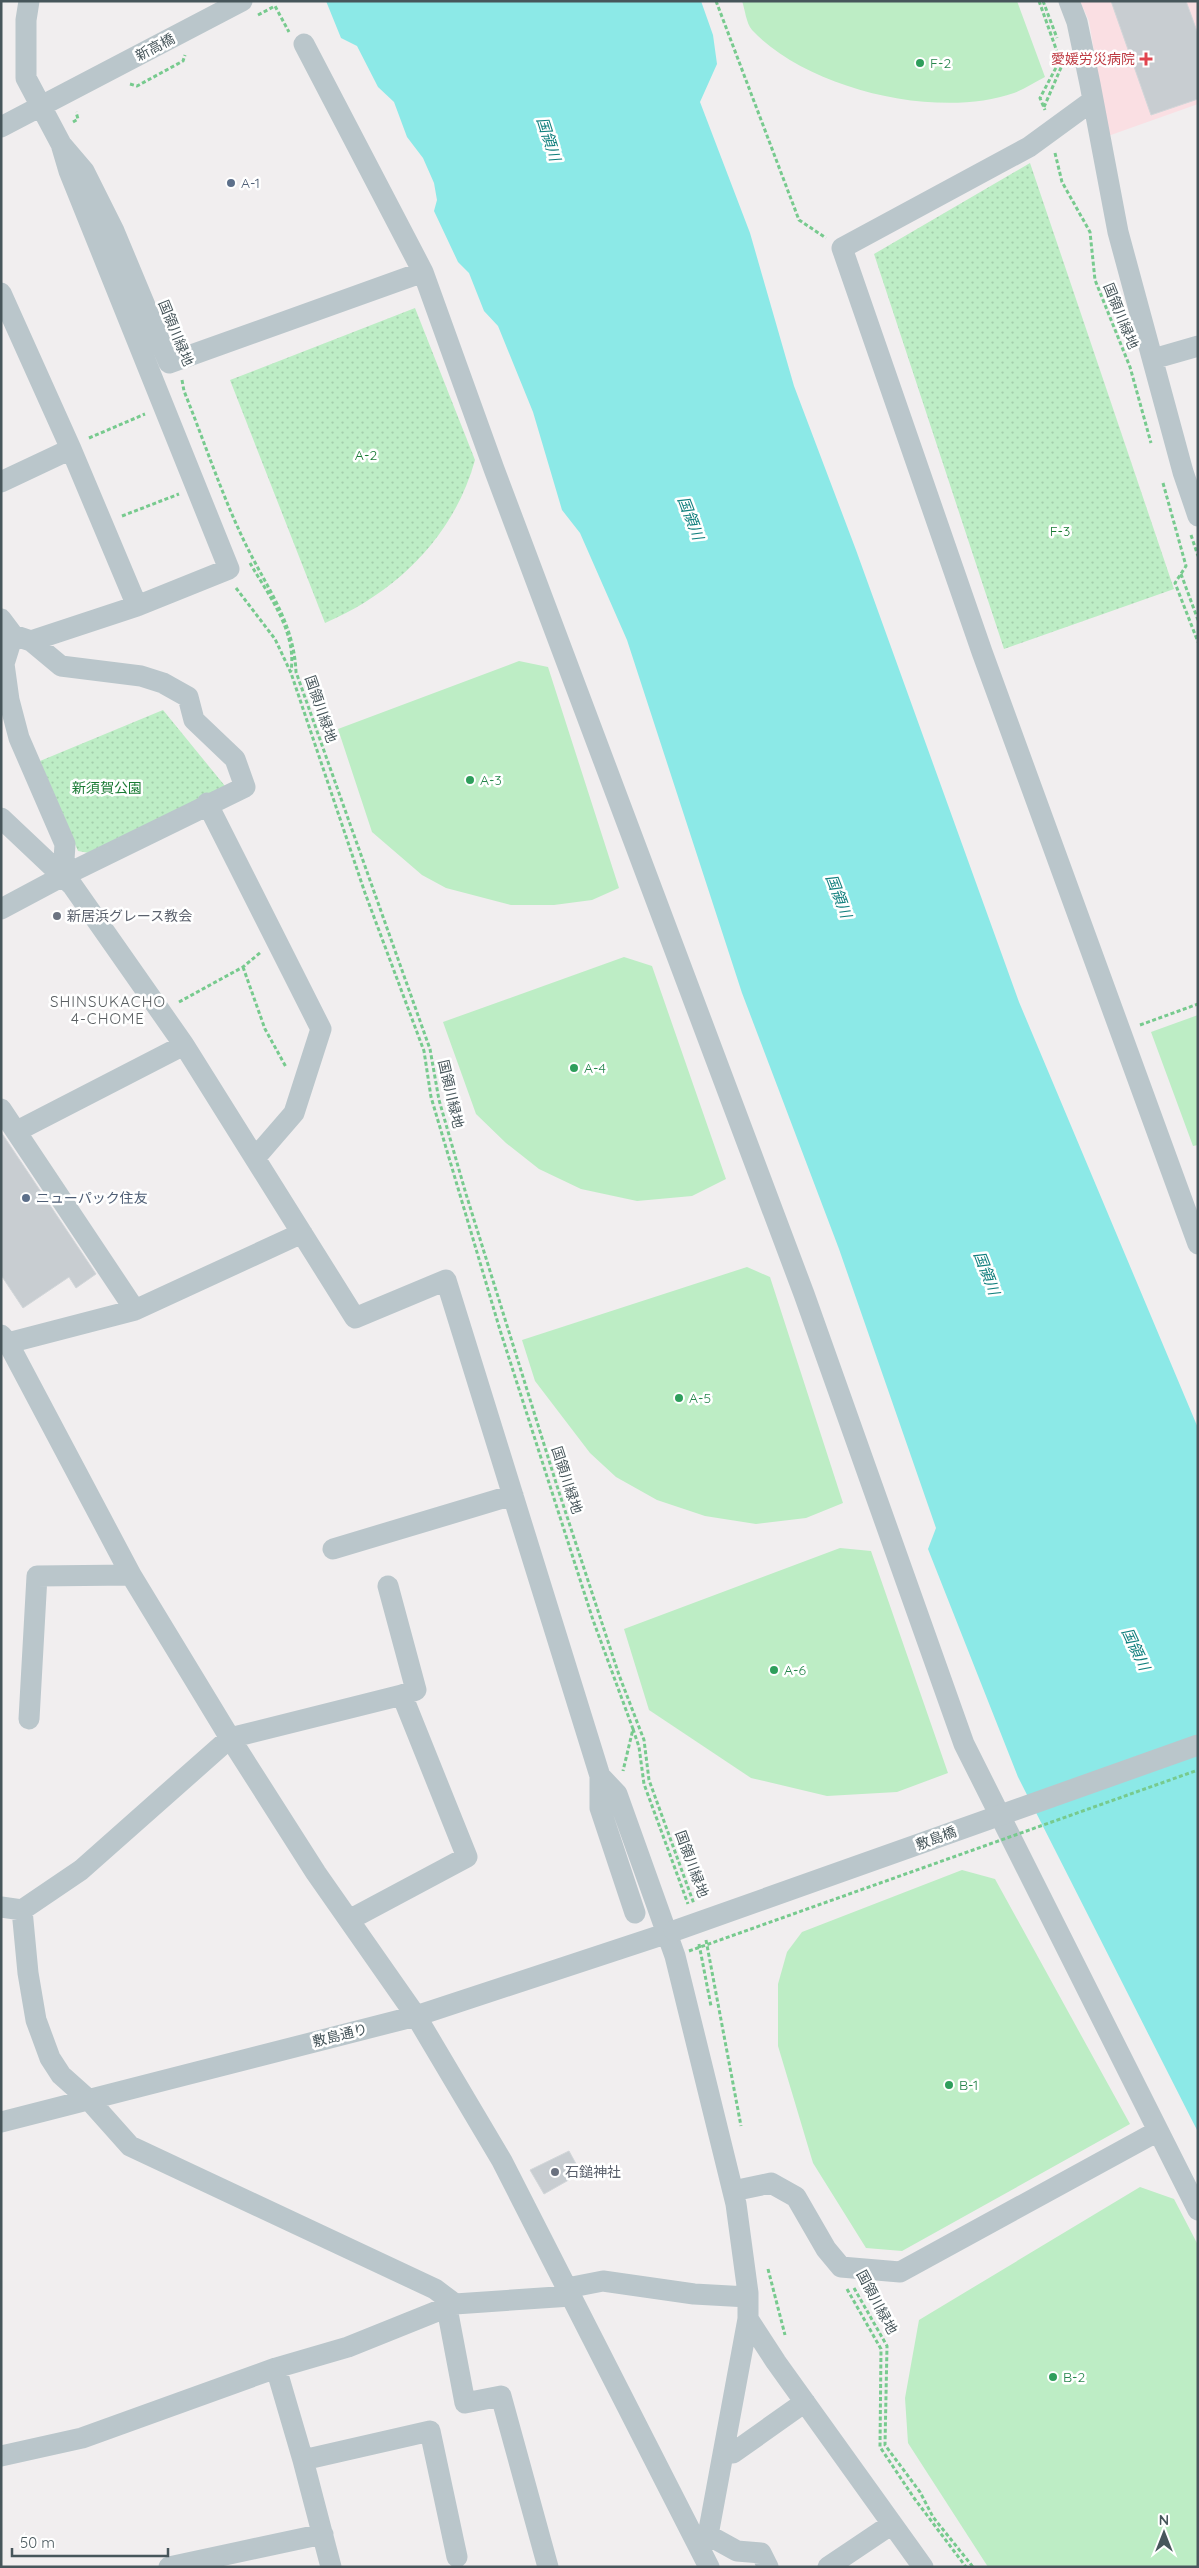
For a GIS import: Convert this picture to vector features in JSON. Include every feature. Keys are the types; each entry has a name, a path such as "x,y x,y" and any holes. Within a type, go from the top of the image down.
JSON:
{"street":[{"path":"29,1 26,20 26,78 40,106 67,138 84,171 114,231 169,363 423,272"},
{"path":"1069,1 1077,22 1118,232 1198,516"},
{"name":"新高橋","path":"1,127 40,106 72,102 250,8"},
{"path":"299,42 423,272 494,469 804,1294 964,1744 1198,2210"},
{"path":"1092,101 1042,138 842,248 982,652 1198,1244"},
{"path":"12,635 137,606 229,569 69,171 67,138"},
{"path":"1,293 71,448 137,606"},
{"path":"1153,359 1198,346"},
{"path":"1,482 71,448"},
{"path":"1,909 207,803 245,787 235,759 194,720 188,697 163,683 141,676 60,666 12,635"},
{"path":"12,635 4,664 9,700 19,738 65,844 62,876"},
{"path":"207,803 321,1029 294,1113 256,1157"},
{"path":"1,818 72,885 184,1045 256,1157 355,1318 446,1280 600,1776 600,1808 635,1913"},
{"path":"17,1131 184,1045"},
{"path":"1,1109 135,1310"},
{"path":"302,1233 135,1310 5,1339 131,1575 230,1738 316,1874 416,2016 502,2161 706,2551"},
{"path":"333,1549 513,1495"},
{"path":"29,1719 37,1576 131,1575"},
{"path":"388,1586 416,1690 230,1738 81,1870 12,1908 28,1973 36,2020 54,2064 61,2075 89,2100 130,2146 435,2289 451,2306 465,2403 501,2396 548,2567"},
{"path":"349,1920 467,1857 402,1694"},
{"name":"敷島橋","path":"671,1932 1198,1745"},
{"path":"600,1776 617,1794 671,1932 733,2191 748,2297 748,2319 706,2551"},
{"name":"敷島通り","path":"1,2122 416,2016 671,1932"},
{"path":"733,2191 771,2183 796,2197 826,2249 844,2268 900,2272 1158,2132"},
{"path":"1,2456 82,2438 276,2368 348,2347 451,2306 569,2292 603,2281 694,2294 748,2297"},
{"path":"748,2319 921,2566"},
{"path":"276,2368 304,2460 330,2567"},
{"path":"723,2453 732,2452 805,2402"},
{"path":"304,2460 430,2431 457,2557"},
{"path":"828,2567 892,2524"},
{"path":"169,2567 322,2534"},
{"path":"706,2551 761,2553 768,2567"}],"path":[{"name":"国領川緑地","path":"1039,1 1060,60 1040,98 1044,107 1042,138 1062,182 1090,232 1095,280 1130,367 1154,452"},
{"path":"1042,138 1044,107 1065,59 1043,1"},
{"path":"250,8 275,6 299,42"},
{"path":"129,84 137,86 183,61 186,52"},
{"path":"67,138 71,123 78,119 72,102"},
{"name":"国領川緑地","path":"175,361 182,378 184,391 248,549 288,626 295,650 296,672 430,1048 439,1100 466,1194 557,1486 619,1676 644,1740 649,1780 697,1911"},
{"path":"71,448 152,411"},
{"path":"1162,481 1186,566 1175,582 1198,642"},
{"path":"102,524 182,493"},
{"path":"229,569 231,582 275,639 291,673 365,892 424,1051 431,1098 500,1330 593,1620 639,1747 644,1784 692,1913"},
{"path":"1181,574 1198,620"},
{"path":"161,1013 242,967 277,940"},
{"path":"242,967 265,1029 290,1072 303,1084"},
{"path":"1120,1032 1198,1004"},
{"path":"617,1794 633,1729"},
{"path":"690,1951 1198,1770"},
{"path":"704,1935 709,1951 742,2134"},
{"path":"698,1939 712,2014"},
{"path":"766,2259 787,2342"},
{"name":"国領川緑地","path":"844,2268 887,2346 885,2445 920,2492 933,2517 949,2534 973,2567"},
{"path":"844,2268 843,2281 881,2348 880,2447 914,2498 966,2567"}],"shaded area":[{"name":"愛媛労災病院","path":"1080,1 1198,1 1198,104 1108,136 1089,21"}],"green space":[{"name":"F-2","path":"742,1 1017,1 1045,77 1014,93 983,100 949,103 875,94 839,83 805,69 776,51 752,30"},
{"name":"F-3","path":"1030,163 1174,589 1004,649 874,254"},
{"name":"A-2","path":"415,308 475,460 453,513 437,537 419,558 399,578 376,595 325,623 230,380"},
{"name":"A-3","path":"519,661 548,667 619,888 592,900 554,905 511,905 446,888 422,875 372,832 338,729"},
{"name":"新須賀公園","path":"163,710 225,786 89,853 78,851 40,761"},
{"name":"A-4","path":"624,957 652,966 726,1179 692,1196 637,1201 581,1189 539,1169 506,1143 476,1114 443,1022"},
{"path":"1198,1015 1198,1145 1193,1146 1151,1032"},
{"name":"A-5","path":"747,1267 770,1277 843,1503 806,1518 756,1524 705,1516 657,1500 616,1477 590,1453 535,1381 522,1340"},
{"name":"A-6","path":"840,1548 871,1551 948,1773 897,1792 827,1796 751,1778 649,1710 624,1629"},
{"name":"B-1","path":"962,1870 995,1879 1130,2124 902,2251 866,2248 813,2163 778,2046 778,1984 787,1952 802,1932"},
{"name":"B-2","path":"1140,2187 1174,2199 1198,2245 1198,2567 988,2567 908,2443 905,2398 919,2320"}],"water":[{"name":"国領川","path":"326,1 701,1 713,35 717,64 700,102 750,233 794,386 856,550 1019,1002 1198,1428 1198,2132 1018,1777 928,1549 936,1528 839,1249 742,993 627,640 580,533 562,510 533,412 498,326 484,311 469,273 458,262 434,211 437,200 434,183 423,158 407,137 394,102 378,87 357,46 341,38"}],"building":[{"path":"1111,1 1186,1 1198,34 1198,99 1151,115"},
{"name":"ニューパック住友","path":"1,1132 96,1274 76,1288 69,1277 23,1308 1,1275"},
{"name":"石鎚神社","path":"569,2151 581,2173 544,2194 530,2170"}],"place":[{"name":"愛媛労災病院","path":"1146,59"},
{"name":"F-2","path":"920,63"},
{"name":"A-1","path":"231,183"},
{"name":"A-3","path":"470,780"},
{"name":"新居浜グレース教会","path":"57,916"},
{"name":"A-4","path":"574,1068"},
{"name":"ニューパック住友","path":"26,1198"},
{"name":"A-5","path":"679,1398"},
{"name":"A-6","path":"774,1670"},
{"name":"B-1","path":"949,2085"},
{"name":"石鎚神社","path":"555,2172"},
{"name":"B-2","path":"1053,2377"}],"district":[{"name":"SHINSUKACHO 4-CHOME","path":"108,1010"}]}
